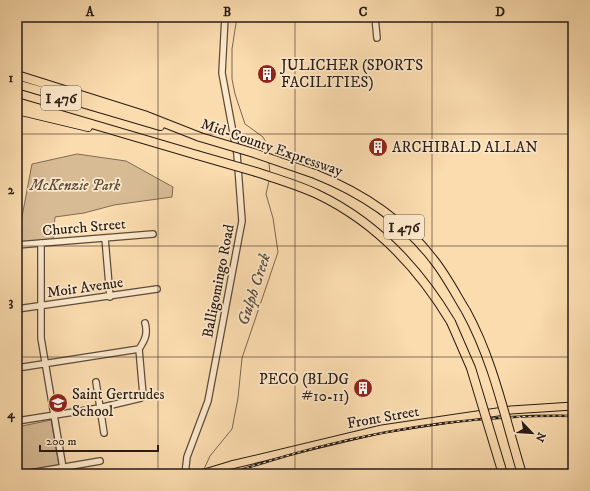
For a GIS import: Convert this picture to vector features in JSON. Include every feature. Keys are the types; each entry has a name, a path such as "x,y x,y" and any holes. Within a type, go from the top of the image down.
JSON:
{"highway":[{"path":"17,75 144,115 200,137"},
{"name":"Mid-County Expressway","path":"17,84 104,111 260,155 315,174 347,188 400,223 433,258 466,311 479,337 490,365 522,474"},
{"name":"Mid-County Expressway","path":"17,102 250,170 317,194 360,220 402,255 423,278 451,322 471,368 503,474"},
{"path":"17,110 147,141"}],"main road":[{"name":"Front Street","path":"205,473 382,429 505,410 573,406"}],"street":[{"name":"Balligomingo Road","path":"185,474 187,457 204,416 210,395 225,306 237,254 242,221 237,154 222,73 225,17"},
{"path":"375,17 377,38"},
{"name":"Church Street","path":"17,245 153,234"},
{"path":"105,238 110,297"},
{"path":"40,243 41,338 64,474"},
{"name":"Moir Avenue","path":"17,309 110,297 157,288"},
{"path":"17,422 99,408 141,398 143,395 139,349 146,336 145,323"},
{"path":"17,368 139,349"},
{"path":"96,382 104,433"},
{"path":"24,474 100,461"}],"green space":[{"name":"McKenzie Park","path":"77,154 126,161 173,187 172,197 114,205 84,213 55,217 53,239 17,243 32,164"},
{"path":"51,420 59,465 17,472 17,427"}],"waterway":[{"name":"Gulph Creek","path":"237,17 232,49 232,79 235,94 245,124 263,137 268,146 269,154"},
{"name":"Gulph Creek","path":"269,163 270,174"},
{"name":"Gulph Creek","path":"204,469 210,456 232,429 238,398 242,358 278,252 273,218 266,194 269,181"}],"railway":[{"path":"229,474 313,449 356,438 399,430 442,423 486,419 529,416 573,416"}],"place":[{"name":"JULICHER (SPORTS FACILITIES)","path":"267,74"},
{"name":"ARCHIBALD ALLAN","path":"378,147"},
{"name":"PECO (BLDG #10-11)","path":"363,388"},
{"name":"Saint Gertrudes School","path":"58,403"}]}
